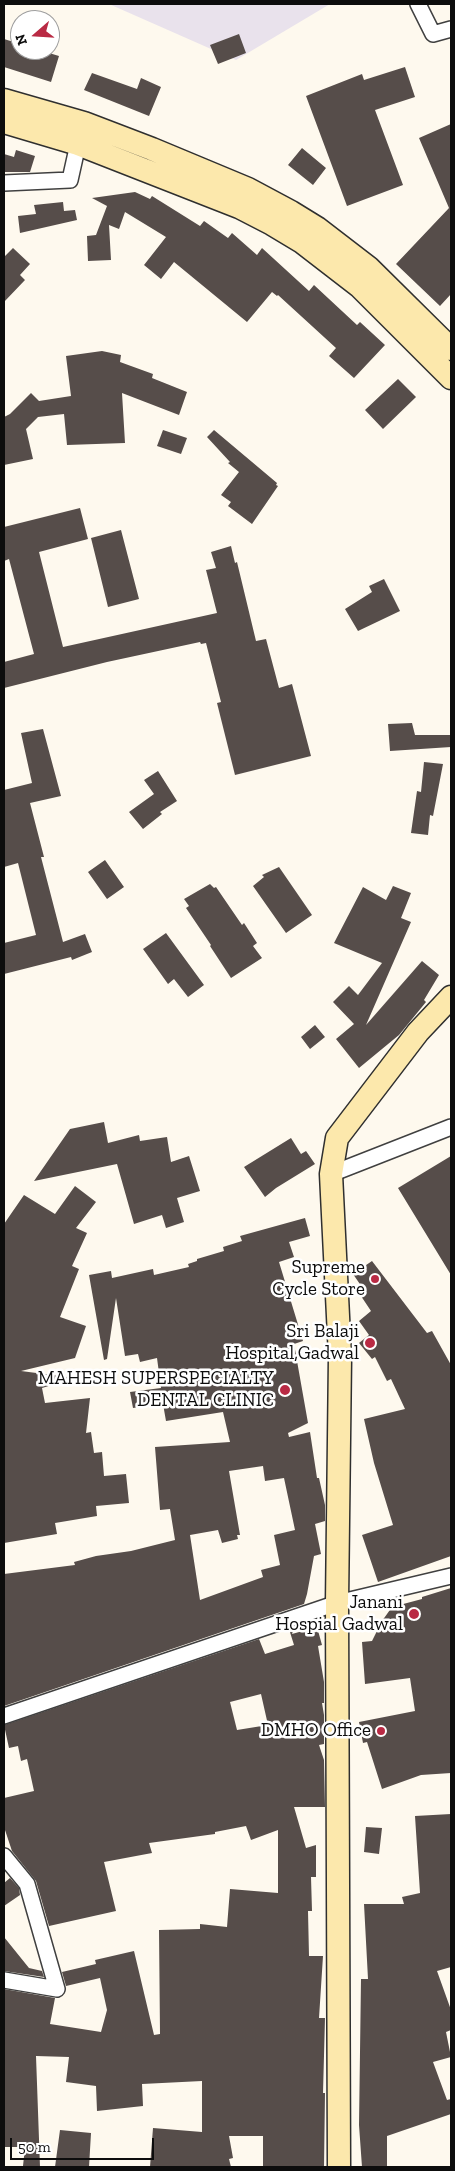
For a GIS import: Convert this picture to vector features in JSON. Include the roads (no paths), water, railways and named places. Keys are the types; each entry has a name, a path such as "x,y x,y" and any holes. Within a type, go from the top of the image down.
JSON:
{"main road":[{"path":"4,100 84,124 152,148 248,189 317,228 344,247 370,268 451,349"},
{"path":"4,122 78,144 240,207 302,242 359,286 451,378"},
{"path":"339,2167 337,1602 340,1357 331,1174 337,1138 418,1032 451,997"}],"street":[{"path":"418,4 433,34 451,29"},
{"path":"4,183 70,180 78,144"},
{"path":"331,1174 451,1128"},
{"path":"4,1716 337,1602 451,1576"},
{"path":"4,1856 26,1884 57,1988 4,1980"}],"place":[{"name":"Supreme Cycle Store","path":"375,1279"},
{"name":"Sri Balaji Hospital,Gadwal","path":"370,1343"},
{"name":"MAHESH SUPERSPECIALTY DENTAL CLINIC","path":"285,1390"},
{"name":"Janani Hospial Gadwal","path":"414,1614"},
{"name":"DMHO Office","path":"381,1731"}]}
